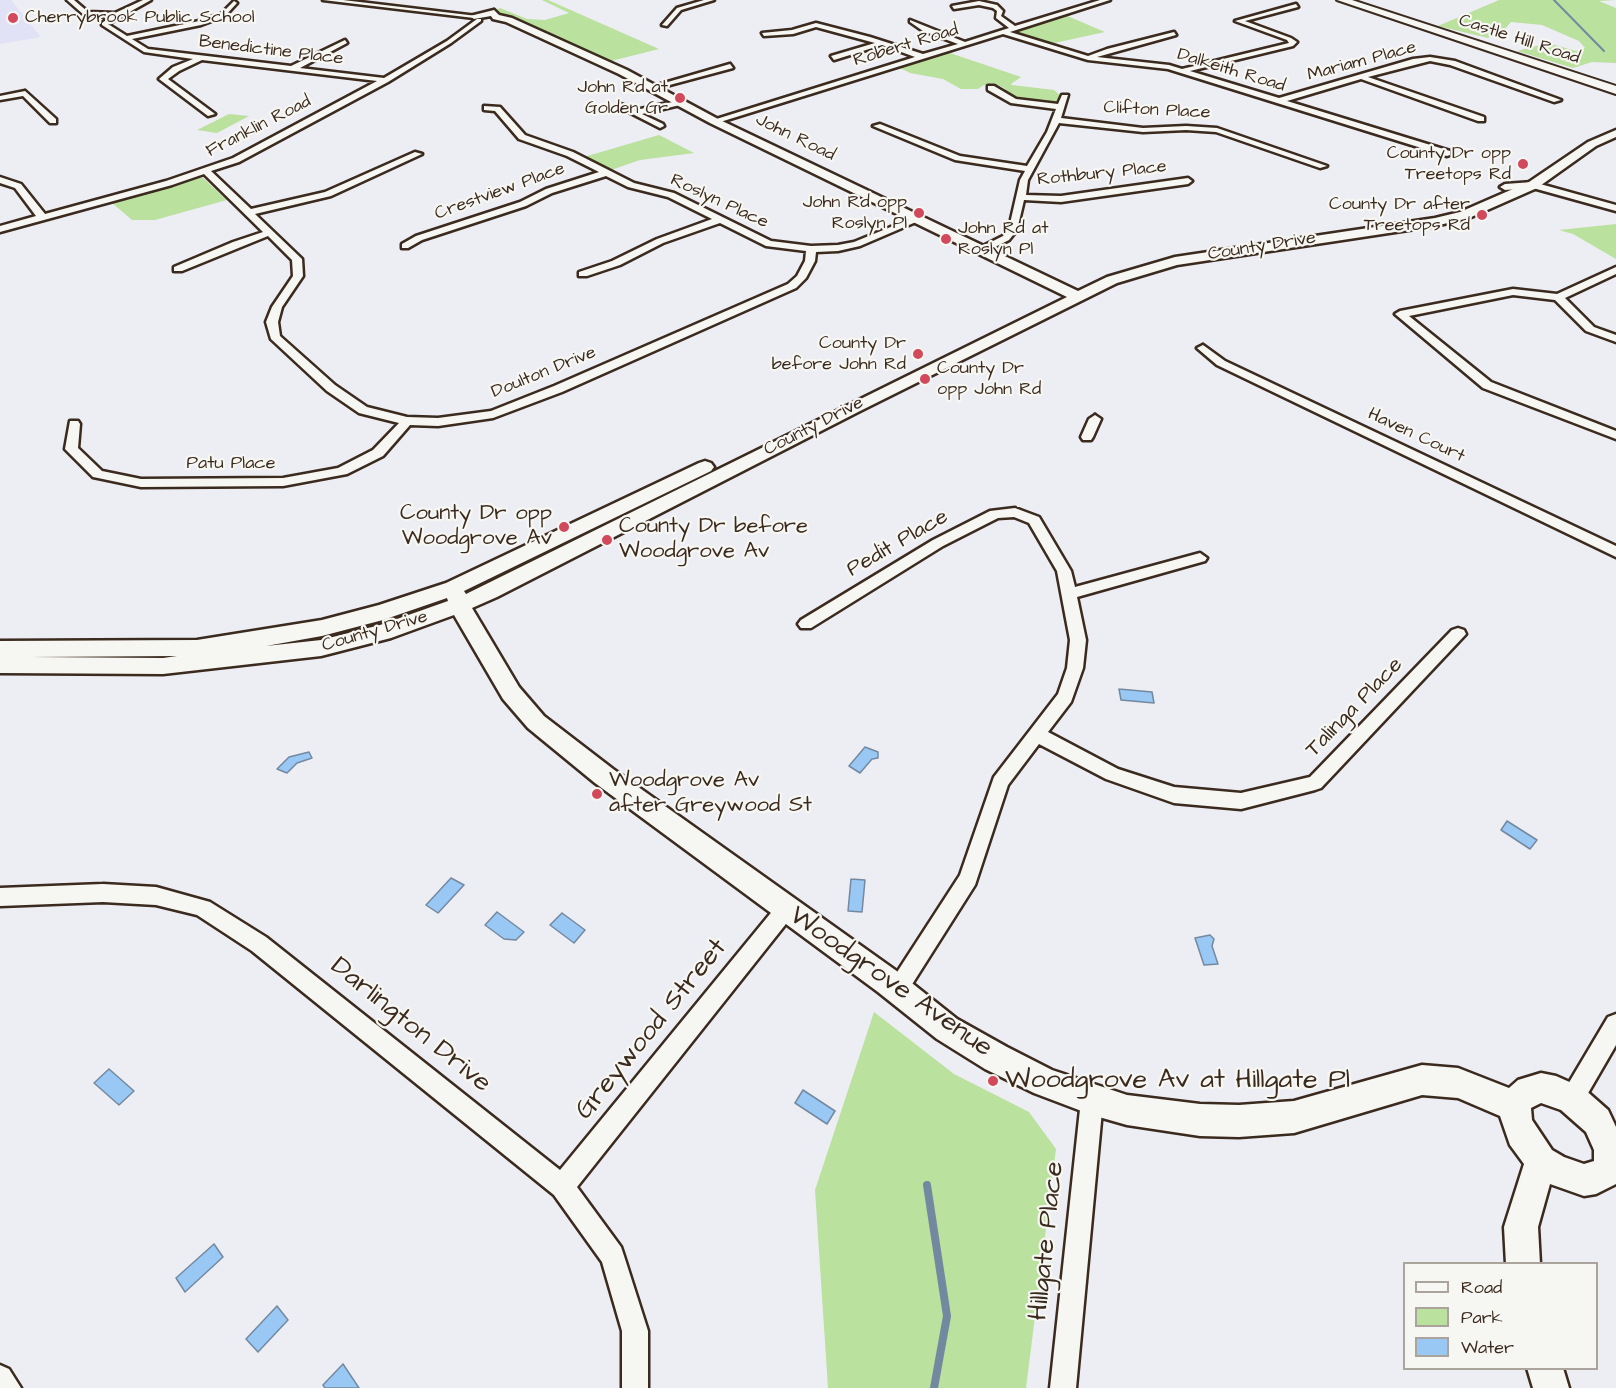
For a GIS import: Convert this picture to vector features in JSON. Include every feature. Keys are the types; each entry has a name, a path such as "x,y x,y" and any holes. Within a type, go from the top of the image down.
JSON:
{"main road":[{"name":"Castle Hill Road","path":"1342,0 1616,90"},
{"name":"Castle Hill Road","path":"1350,0 1616,85"},
{"name":"John Road","path":"476,17 492,12 623,72 677,103 1071,293"},
{"path":"1581,136 1616,122"},
{"name":"County Drive","path":"1071,293 1175,261 1454,217 1490,205 1528,179 1616,133"},
{"name":"County Drive","path":"0,649 197,648 251,641 322,628 511,582 854,407 1071,293 1101,274 1167,255 1427,215 1477,202 1496,194 1505,187 1528,179"},
{"name":"County Drive","path":"0,665 163,666 321,648 383,632 457,596"},
{"name":"Woodgrove Avenue","path":"457,596 469,624 511,693 536,722 604,776 947,1029 1045,1083 1127,1110 1200,1120 1239,1121 1294,1117 1422,1080 1458,1083 1490,1094 1516,1108"},
{"path":"1541,1088 1556,1091 1572,1099 1597,1121 1606,1136 1610,1149 1610,1175 1584,1180 1562,1174 1541,1161 1521,1134 1516,1120 1516,1108 1520,1098 1529,1091 1541,1088"},
{"path":"1523,1262 1521,1227 1541,1161"},
{"path":"1546,1370 1551,1388"}],"street":[{"path":"70,0 86,14 116,15 148,0"},
{"path":"326,0 476,17"},
{"path":"665,26 679,9 711,0"},
{"name":"Robert Road","path":"714,121 1107,0"},
{"path":"125,38 201,23 222,15 234,3"},
{"path":"954,7 979,3 995,6 1000,11 998,17 1014,29"},
{"path":"1181,71 1291,45 1294,42 1289,39 1238,21 1296,6"},
{"name":"Benedictine Place","path":"116,15 104,24 146,51 385,80"},
{"name":"Franklin Road","path":"0,229 207,172 236,160 385,80 449,42 476,17"},
{"path":"912,21 925,30 965,44"},
{"path":"764,34 793,32 816,25 868,38 922,57"},
{"name":"Dalkeith Road","path":"1003,32 1088,58 1112,63 1150,64 1181,71 1447,153"},
{"path":"1088,58 1109,50 1174,34"},
{"path":"291,69 345,42"},
{"path":"834,58 881,43"},
{"path":"201,58 176,69 163,78 211,114"},
{"name":"Mariam Place","path":"1277,101 1416,61 1436,60 1452,63 1557,100"},
{"path":"651,88 730,66"},
{"path":"1361,77 1481,119"},
{"path":"991,88 1014,100 1061,107"},
{"path":"0,98 25,93 53,122"},
{"path":"983,250 1011,233 1017,219 1028,169 1045,144 1065,97"},
{"path":"635,113 677,103"},
{"path":"621,106 660,126"},
{"name":"Roslyn Place","path":"487,108 496,109 522,137 570,154 631,185 680,199 769,244 811,249 857,244 918,219"},
{"name":"Clifton Place","path":"1056,120 1143,130 1186,128 1217,130 1323,166"},
{"path":"877,126 958,158 1028,169"},
{"path":"250,212 328,194 418,154"},
{"name":"Doulton Drive","path":"207,172 297,259 298,276 277,307 272,322 276,337 331,388 363,410 407,422 438,422 493,414 558,389 792,286 801,279 810,261 811,249"},
{"name":"Crestview Place","path":"405,246 419,238 511,208 549,191 608,172"},
{"path":"1528,179 1616,208"},
{"path":"0,180 18,186 42,217"},
{"name":"Rothbury Place","path":"1020,197 1074,198 1188,181"},
{"path":"583,274 616,263 660,241 719,220"},
{"path":"178,269 269,233"},
{"path":"183,254 197,261"},
{"path":"1616,270 1558,297 1513,292 1400,314 1488,385 1616,435"},
{"path":"1558,297 1590,329 1616,339"},
{"name":"Haven Court","path":"1203,348 1221,363 1616,552"},
{"path":"1087,437 1095,418"},
{"name":"Patu Place","path":"75,424 71,449 98,474 141,483 283,482 342,471 378,453 407,422"},
{"name":"Pedit Place","path":"806,624 938,543 994,514 1015,512 1034,520 1064,571 1069,594"},
{"path":"897,990 968,879 1000,782 1065,697 1075,668 1078,640 1069,594 1200,558"},
{"name":"Talinga Place","path":"1036,734 1112,774 1174,795 1241,801 1315,783 1458,634"},
{"name":"Darlington Drive","path":"0,897 103,893 182,900 203,908 259,944 562,1187 612,1256 635,1331 635,1388"},
{"name":"Greywood Street","path":"562,1187 786,909"},
{"path":"1572,1099 1616,1025"},
{"name":"Hillgate Place","path":"1064,1388 1092,1100"},
{"path":"0,1378 8,1388"}],"shaded area":[{"name":"Cherrybrook Public School","path":"0,0 11,0 41,37 0,44"}],"green space":[{"path":"542,0 548,0 659,49 607,62 494,11 500,8 527,19 545,20 569,13"},
{"path":"1499,0 1616,0 1599,1 1616,8 1616,63 1592,62 1573,68 1517,51 1548,43 1576,51 1585,48 1579,41 1542,25 1511,22 1503,31 1488,38 1438,26"},
{"path":"1065,15 1105,32 1050,44 1018,34 1017,30"},
{"path":"947,52 1021,77 1012,85 1054,90 1060,95 1057,103 1017,100 998,85 984,85 978,89 961,89 943,79 910,73 900,68"},
{"path":"229,114 249,116 217,133 197,130"},
{"path":"659,135 694,153 640,160 611,170 584,157"},
{"path":"202,177 227,200 155,220 132,220 111,202"},
{"path":"1616,224 1616,259 1573,234 1559,230"},
{"path":"874,1012 954,1074 1029,1112 1056,1149 1026,1388 828,1388 815,1190"}],"water":[{"path":"1119,689 1152,692 1154,703 1121,700"},
{"path":"865,747 878,752 878,758 872,759 860,773 849,766"},
{"path":"309,752 312,758 297,763 287,773 277,769 289,757"},
{"path":"1507,821 1537,840 1530,849 1501,830"},
{"path":"451,878 464,885 438,913 426,905"},
{"path":"851,879 865,880 862,912 848,911"},
{"path":"497,912 524,932 516,940 504,939 485,925"},
{"path":"562,913 585,930 574,943 550,925"},
{"path":"1210,935 1214,939 1212,946 1218,964 1204,965 1195,938"},
{"path":"109,1069 134,1091 119,1105 94,1083"},
{"path":"803,1090 835,1111 827,1124 795,1103"},
{"path":"214,1244 223,1257 185,1292 176,1278"},
{"path":"277,1306 288,1320 258,1352 246,1339"},
{"path":"343,1364 359,1388 325,1388 323,1385"}],"waterway":[{"path":"1554,0 1604,51"},
{"path":"927,1185 947,1316 934,1388"}],"place":[{"name":"Cherrybrook Public School","path":"13,18"},
{"name":"John Rd at Golden Gr","path":"680,98"},
{"name":"County Dr opp Treetops Rd","path":"1523,164"},
{"name":"John Rd opp Roslyn Pl","path":"919,213"},
{"name":"County Dr after Treetops Rd","path":"1482,215"},
{"name":"John Rd at Roslyn Pl","path":"946,239"},
{"name":"County Dr before John Rd","path":"918,354"},
{"name":"County Dr opp John Rd","path":"925,379"},
{"name":"County Dr opp Woodgrove Av","path":"564,527"},
{"name":"County Dr before Woodgrove Av","path":"607,540"},
{"name":"Woodgrove Av after Greywood St","path":"597,794"},
{"name":"Woodgrove Av at Hillgate Pl","path":"993,1081"}]}
